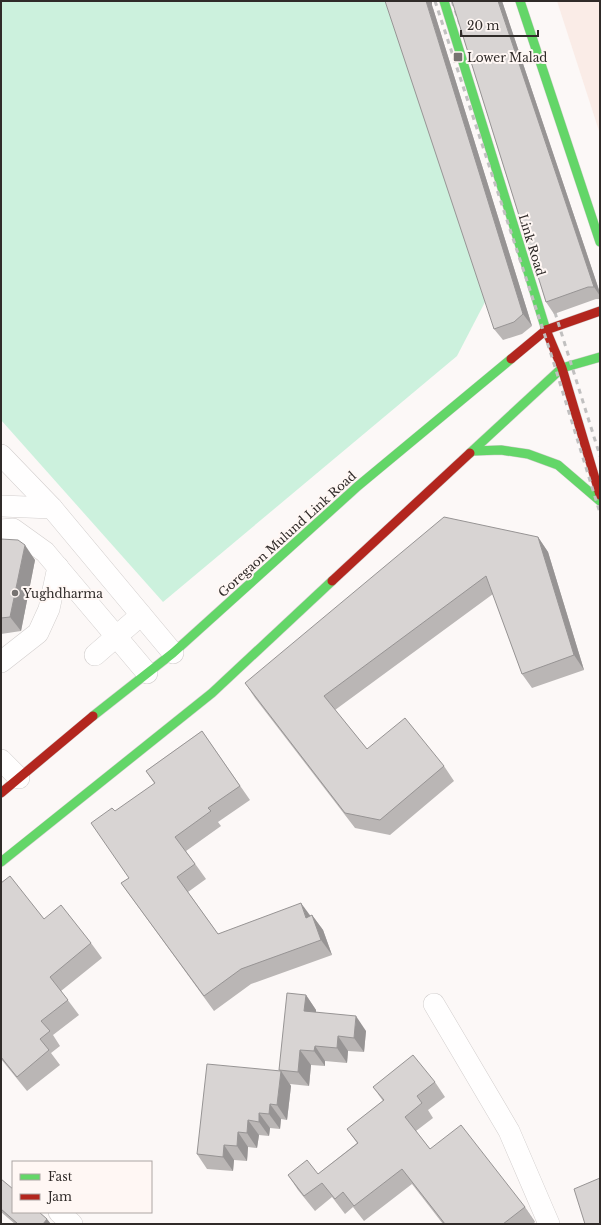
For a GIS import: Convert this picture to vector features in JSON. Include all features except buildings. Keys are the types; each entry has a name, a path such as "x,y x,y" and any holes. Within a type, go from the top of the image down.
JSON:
{"main road":[{"name":"Link Road","path":"444,1 546,330 562,368 600,495"},
{"path":"520,1 600,242"},
{"name":"Goregaon Mulund Link Road","path":"1,793 76,730 160,663 358,486 546,330 600,311"},
{"path":"1,862 212,693 562,368 600,357"},
{"path":"473,451 501,450 528,454 558,465 600,501"}],"street":[{"path":"1,455 52,508 128,626 160,663"},
{"path":"1,506 52,508"},
{"path":"1,530 13,529 67,570 128,626 160,663"},
{"path":"1,662 38,633 67,570"},
{"path":"95,655 128,626"},
{"path":"1,760 18,778"},
{"path":"434,1004 509,1131 549,1224"},
{"path":"60,1213 72,1224"}],"shaded area":[{"path":"557,1 600,1 600,134"}],"green space":[{"path":"1,1 392,1 475,251 485,302 457,356 163,602 1,420"}],"railway":[{"path":"435,1 551,354 600,513"},
{"path":"452,1 460,24"},
{"path":"552,303 600,456"}],"traffic: fast":[{"path":"444,1 546,330"},
{"path":"520,1 600,242"},
{"path":"470,453 562,368 600,357"},
{"path":"93,716 173,653 358,486 511,359"},
{"path":"473,451 501,450 528,454 558,465 600,501"},
{"path":"1,862 212,693 332,581"}],"traffic: jam":[{"path":"511,359 546,330 600,311"},
{"path":"546,330 562,368 600,495"},
{"path":"332,581 470,453"},
{"path":"1,793 93,716"}],"place":[{"name":"Lower Malad","path":"458,57"},
{"name":"Yughdharma","path":"15,593"}]}
